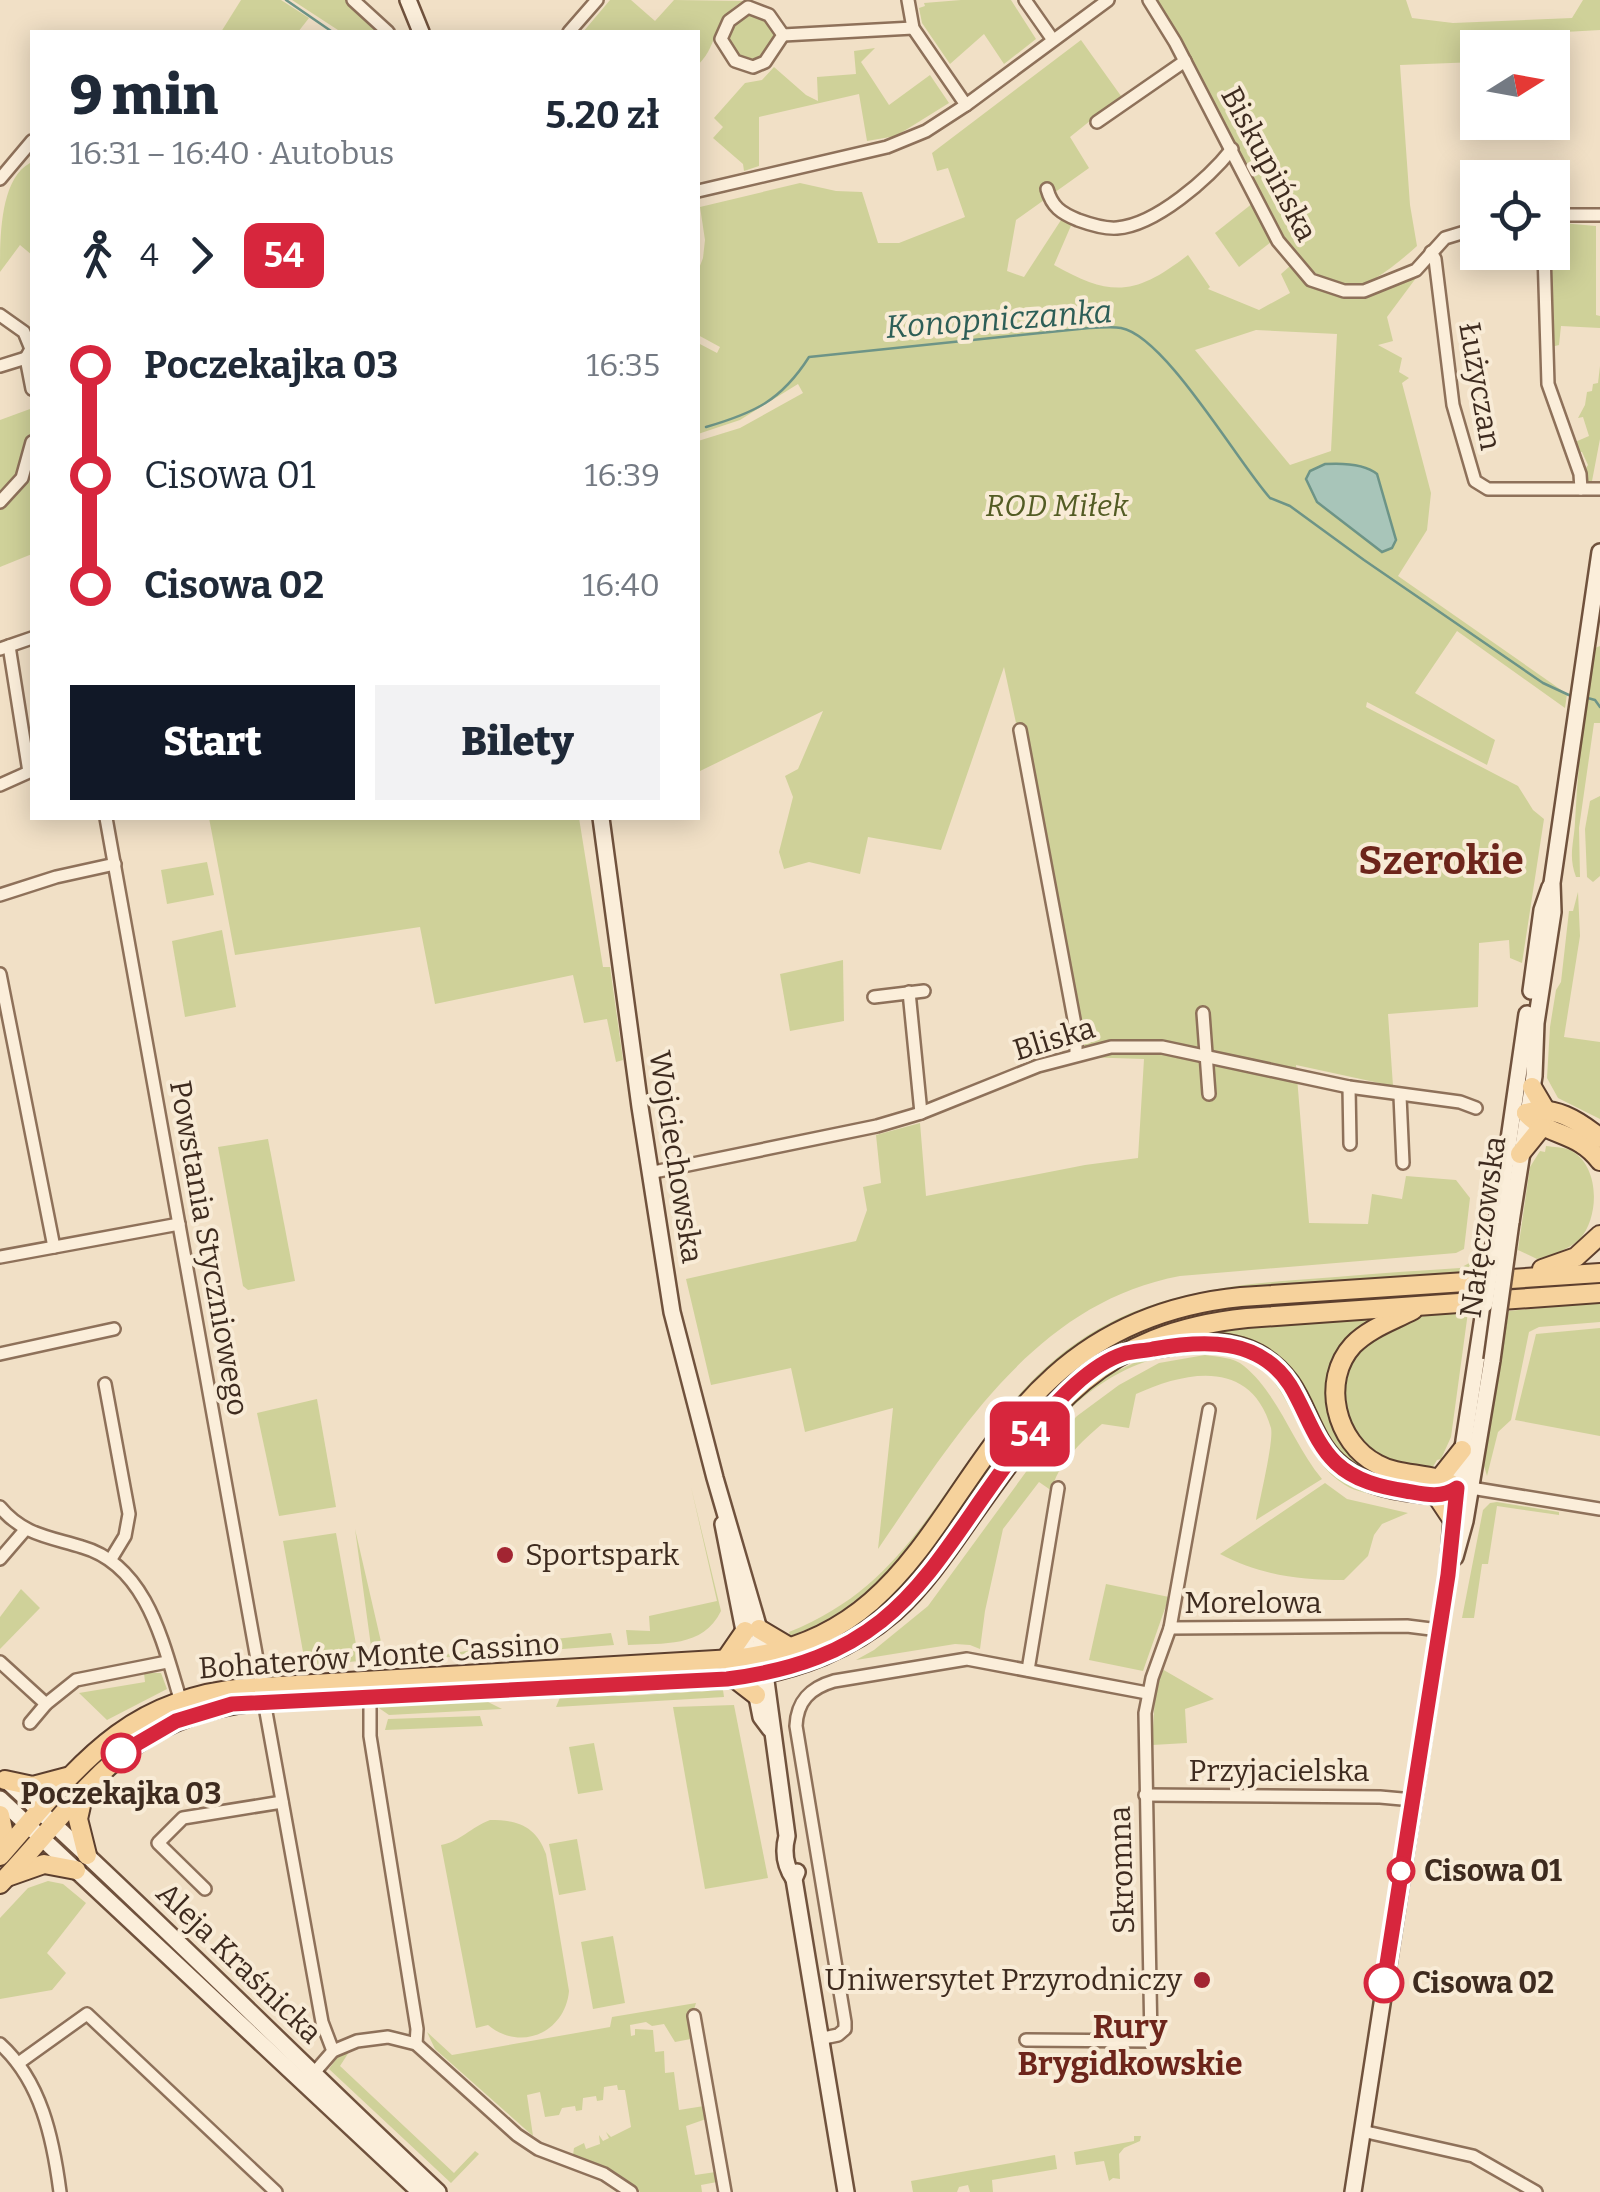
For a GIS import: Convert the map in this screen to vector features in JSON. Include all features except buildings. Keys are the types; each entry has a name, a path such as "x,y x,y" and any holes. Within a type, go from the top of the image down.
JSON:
{"main road":[{"path":"408,0 420,30"},
{"name":"Nałęczowska","path":"1532,1087 1536,1023 1553,912 1552,883 1572,736 1597,596 1600,552"},
{"name":"Wojciechowska","path":"601,820 672,1312 752,1630 760,1717 770,1730"},
{"name":"Nałęczowska","path":"1504,1222 1528,1111 1542,910 1552,883"},
{"path":"1532,1087 1528,1111 1542,1128 1579,1140 1600,1161"},
{"path":"1528,1111 1573,1119 1600,1138"},
{"name":"Nałęczowska","path":"1352,2192 1448,1575 1452,1519 1464,1488 1504,1222 1528,1111"},
{"path":"1520,1154 1542,1128"},
{"path":"1514,1279 1576,1257 1600,1234"},
{"path":"754,1672 790,1648 848,1620 886,1591 1041,1388 1085,1352 1124,1328 1176,1309 1217,1300 1600,1273"},
{"path":"754,1672 795,1667 831,1653 892,1613 933,1570 1049,1412 1084,1379 1122,1354 1169,1334 1220,1321 1600,1293"},
{"path":"1422,1305 1374,1329 1352,1347 1339,1371 1336,1402 1347,1436 1367,1458 1437,1487 1452,1519"},
{"path":"1122,1354 1199,1342 1253,1352 1287,1381 1322,1445 1340,1466 1378,1486 1464,1488"},
{"name":"Nałęczowska","path":"1448,1575 1465,1521 1462,1450 1484,1361"},
{"path":"1437,1487 1462,1450"},
{"path":"726,1660 752,1630 790,1648"},
{"name":"Bohaterów Monte Cassino","path":"0,1856 40,1824 122,1729 182,1708 220,1706 263,1694 726,1660 754,1672"},
{"name":"Wojciechowska","path":"754,1672 772,1716 770,1730 787,1836 784,1846 788,1870 794,1879 846,2192"},
{"name":"Bohaterów Monte Cassino","path":"263,1694 536,1690 754,1672"},
{"path":"2,1777 33,1786 79,1782 81,1862 44,1864 3,1881"},
{"name":"Aleja Kraśnicka","path":"2,1777 40,1824 420,2192"},
{"name":"Aleja Kraśnicka","path":"0,1799 40,1824"},
{"path":"0,1815 0,1846"},
{"name":"Bohaterów Monte Cassino","path":"3,1881 40,1824"},
{"name":"Aleja Kraśnicka","path":"81,1862 251,2010 438,2192"}],"street":[{"path":"354,0 386,30"},
{"path":"571,30 597,0"},
{"path":"908,0 914,28 966,106"},
{"path":"1025,0 1054,40"},
{"path":"700,191 887,147 926,131 966,106 1108,0"},
{"name":"Biskupińska","path":"1148,0 1185,61 1278,240 1311,280 1344,291 1364,291 1416,270 1445,238 1460,233"},
{"path":"748,8 769,14 783,36 765,62 753,68 736,62 721,39 729,21 748,8"},
{"path":"783,36 914,28"},
{"path":"1097,122 1185,61"},
{"path":"0,179 30,147"},
{"path":"1046,189 1056,209 1086,223 1114,229 1135,224 1193,189 1232,149"},
{"path":"1570,215 1600,215"},
{"name":"Łużyczan","path":"1431,252 1435,258 1453,405 1475,481 1488,490 1600,489"},
{"path":"1545,270 1548,384 1580,474 1581,489"},
{"path":"0,314 28,339 30,346"},
{"path":"30,351 26,358 30,379"},
{"path":"0,366 26,358"},
{"path":"0,502 26,470 30,451"},
{"path":"0,785 28,772 5,648 30,639"},
{"path":"1020,730 1072,1013 1076,1054"},
{"name":"Powstania Styczniowego","path":"106,820 322,2022 334,2051"},
{"path":"0,895 115,864"},
{"path":"0,974 54,1247"},
{"path":"874,997 924,991"},
{"path":"909,992 921,1113"},
{"path":"1203,1013 1209,1094"},
{"name":"Bliska","path":"649,1173 877,1126 1076,1054 1111,1047 1144,1046 1206,1056 1348,1087 1460,1102 1476,1108"},
{"path":"1348,1087 1350,1144"},
{"path":"1400,1096 1402,1164"},
{"path":"0,1257 179,1224"},
{"path":"0,1354 114,1329"},
{"path":"105,1384 130,1514 125,1536 110,1560"},
{"name":"Morelowa","path":"1209,1410 1170,1628 1407,1626 1439,1630"},
{"path":"1028,1670 1058,1488"},
{"path":"1464,1488 1600,1510"},
{"path":"0,1507 25,1530 85,1548 126,1572 139,1590 182,1708"},
{"path":"0,1560 25,1530"},
{"name":"Skromna","path":"1026,2040 1150,2040 1144,1713 1170,1628"},
{"path":"819,2039 838,2036 845,2022 798,1745 796,1716 801,1702 826,1683 954,1659 1148,1692"},
{"path":"0,1662 46,1704"},
{"path":"30,1723 76,1680 167,1662"},
{"path":"370,1695 370,1736 415,2012 416,2044"},
{"name":"Przyjacielska","path":"1145,1795 1380,1796 1413,1800"},
{"path":"205,1889 158,1843 183,1818 282,1802"},
{"path":"20,2062 88,2014 276,2192"},
{"path":"694,2016 725,2192"},
{"path":"313,2074 334,2051 371,2038 388,2037 416,2044 517,2135 538,2149 604,2174 631,2192"},
{"path":"0,2044 20,2062 41,2104 60,2192"},
{"path":"1362,2131 1473,2156 1536,2192"}],"green space":[{"path":"241,0 281,0 309,18 300,30 222,30"},
{"path":"292,0 353,0 378,30 338,30"},
{"path":"610,0 631,0 655,21 674,0 743,1 725,16 700,62 700,30 585,30"},
{"path":"1011,0 1036,39 1004,64 984,34 950,64 922,23 919,8 924,3"},
{"path":"1157,0 1406,0 1412,18 1453,23 1572,18 1583,0 1600,0 1600,30 1460,30 1460,63 1400,65 1410,205 1417,246 1397,263 1364,283 1334,284 1303,262 1285,241"},
{"path":"751,14 767,21 774,37 767,53 751,60 735,53 728,37 735,21"},
{"name":"ROD Miłek","path":"1081,40 1121,96 1070,137 1089,168 1016,220 1007,271 1024,277 1063,217 1073,221 1054,265 1108,287 1153,278 1188,255 1208,289 1259,310 1290,293 1281,274 1290,266 1322,291 1352,296 1419,274 1387,317 1393,341 1378,345 1402,358 1399,372 1409,378 1402,383 1431,493 1427,530 1398,576 1567,694 1565,708 1457,631 1415,693 1495,740 1487,765 1367,702 1366,707 1518,786 1533,810 1544,819 1522,963 1510,958 1509,940 1479,943 1478,1007 1388,1014 1393,1086 1296,1065 1309,1223 1368,1224 1372,1194 1402,1199 1406,1176 1456,1180 1470,1198 1464,1249 1456,1253 1180,1276 1128,1291 1082,1314 1003,1381 937,1463 878,1549 893,1408 805,1432 791,1368 711,1385 686,1279 856,1241 867,1210 863,1187 881,1183 876,1135 920,1123 926,1196 1138,1158 1144,1059 1082,1057 1081,1026 1004,667 941,850 868,837 860,874 809,862 784,869 779,852 793,797 785,776 798,769 823,711 700,771 700,440 740,428 803,393 798,384 740,420 700,433 700,344 717,353 720,347 700,336 700,266 705,240 700,207 800,183 862,192 878,243 899,243 965,217 948,168 937,171 932,153","holes":["1256,330 1337,334 1331,451 1290,465 1195,350","1325,464 1345,464 1377,474 1396,540"]},
{"path":"875,48 861,62 889,105 930,75 949,103 896,136 867,141 859,94 759,117 759,166 744,171 743,164 713,138 723,127 714,118 745,83 762,80 774,67 818,101 817,77 856,74 854,51"},
{"path":"30,163 30,253 20,245 0,272 4,210 20,171"},
{"path":"1253,203 1271,242 1239,267 1215,233"},
{"path":"1570,224 1596,226 1596,315 1600,316 1600,328 1561,326 1559,345 1551,347 1549,270 1570,270"},
{"path":"1600,366 1600,439 1592,481 1588,482 1584,471 1588,465 1582,452 1576,451 1575,442 1589,436 1583,417 1578,418 1587,392 1598,383"},
{"path":"30,409 30,555 0,567 0,420"},
{"path":"1600,646 1600,723 1594,723 1579,828 1580,877 1576,877 1572,849 1582,736 1593,649"},
{"path":"1600,796 1600,876 1593,882 1587,877 1585,829 1590,801"},
{"path":"209,820 579,820 603,967 610,967 623,1060 616,1062 607,1019 584,1023 573,975 435,1004 420,927 235,955"},
{"path":"207,862 214,895 167,904 161,870"},
{"path":"1578,892 1580,936 1564,1037 1600,1042 1600,1119 1558,1098 1547,1078 1550,1027 1561,982 1569,911 1573,911"},
{"path":"222,930 236,1007 185,1017 172,941"},
{"path":"843,960 844,1021 790,1031 780,974"},
{"path":"268,1139 295,1281 248,1290 243,1286 218,1147"},
{"path":"1546,1146 1567,1149 1580,1157 1592,1179 1594,1205 1580,1239 1537,1259 1518,1250 1530,1167"},
{"path":"1475,1260 1474,1271 1196,1295 1150,1308 1111,1326 1063,1357 1022,1396 940,1509 889,1570 860,1597 827,1619 790,1636 789,1632 825,1615 881,1573 926,1521 1022,1391 1056,1358 1092,1333 1129,1314 1168,1300 1211,1290 1460,1268"},
{"path":"1600,1279 1600,1287 1278,1309 1115,1352 904,1594 846,1638 814,1650 856,1629 889,1602 938,1543 1029,1413 1073,1371 1131,1336 1219,1307"},
{"path":"1600,1302 1600,1322 1539,1327 1529,1332 1511,1420 1498,1432 1487,1476 1482,1459 1509,1311"},
{"path":"1468,1312 1451,1437 1441,1459 1431,1470 1396,1464 1372,1454 1352,1431 1344,1413 1345,1377 1353,1361 1364,1346 1398,1323 1423,1316"},
{"path":"1390,1313 1341,1353 1340,1436 1429,1483 1428,1487 1386,1480 1342,1461 1283,1366 1184,1334 1207,1329"},
{"path":"1600,1328 1600,1436 1515,1420 1536,1334"},
{"path":"1215,1347 1234,1353 1183,1353 1131,1367 1087,1394 1049,1430 917,1602 879,1636 1029,1445 1108,1375 1158,1352"},
{"path":"1237,1353 1256,1359 1282,1383 1315,1446 1426,1504 1354,1489 1328,1472 1261,1367"},
{"path":"1205,1355 1235,1361 1256,1378 1322,1479 1256,1520 1271,1435 1262,1405 1233,1380 1215,1376 1195,1376 1155,1386 1136,1394 1129,1428 1102,1424 1064,1463 1052,1491 1039,1482 1003,1529 980,1649 955,1644 856,1660 928,1606 1034,1461 1077,1416 1119,1385 1159,1363"},
{"path":"317,1399 336,1507 279,1516 257,1413"},
{"path":"1325,1483 1347,1499 1408,1513 1382,1524 1368,1556 1344,1580 1280,1575 1220,1554"},
{"path":"691,1487 721,1611 704,1632 693,1637 628,1645 626,1630 650,1631 649,1616 717,1601"},
{"path":"1497,1502 1559,1515 1497,1506 1488,1564 1482,1564 1474,1618 1462,1618 1483,1510"},
{"path":"355,1529 385,1659 488,1647 489,1655 373,1661"},
{"path":"336,1533 359,1661 267,1670 305,1663 283,1541"},
{"path":"1106,1584 1169,1597 1143,1671 1089,1660"},
{"path":"21,1589 40,1608 0,1649 0,1617"},
{"path":"611,1633 614,1645 500,1654 498,1645"},
{"path":"1162,1669 1214,1699 1185,1709 1187,1743 1152,1745 1155,1695"},
{"path":"144,1673 161,1673 167,1689 107,1720 79,1693 145,1682"},
{"path":"723,1690 724,1697 556,1707 561,1695"},
{"path":"480,1698 502,1709 389,1715 376,1706 379,1702"},
{"path":"734,1705 768,1878 705,1889 673,1707"},
{"path":"480,1716 483,1726 385,1730 388,1719"},
{"path":"594,1743 603,1790 578,1794 569,1747"},
{"path":"490,1820 525,1826 546,1854 569,1991 559,2018 539,2034 527,2037 501,2033 488,2025 476,2028 441,1845"},
{"path":"577,1839 586,1890 559,1895 549,1844"},
{"path":"48,1881 63,1884 86,1903 47,1953 66,1973 52,1990 0,1999 0,1918 28,1888"},
{"path":"613,1936 625,2003 593,2009 581,1942"},
{"path":"696,2003 692,2016 696,2038 675,2042 664,2024 630,2025 631,2036 635,2029 653,2030 655,2052 664,2051 665,2073 674,2072 679,2110 704,2106 706,2119 686,2126 695,2175 716,2172 717,2182 701,2185 702,2192 640,2192 615,2172 573,2155 574,2148 584,2143 586,2149 600,2144 599,2135 603,2141 609,2138 606,2132 611,2137 631,2127 625,2090 618,2090 617,2085 604,2087 603,2100 597,2101 596,2096 583,2098 582,2110 576,2111 575,2106 562,2108 559,2115 545,2117 540,2092 527,2095 533,2136 435,2049 427,2032 452,2055 610,2027 612,2017"},
{"path":"349,2052 340,2066 454,2173 475,2151 479,2154 451,2183 329,2069 339,2055"},
{"path":"1134,2136 1141,2136 1140,2141 1119,2154 1120,2179 1109,2181 1104,2161 1076,2165 1074,2152 1134,2141"},
{"path":"1055,2155 1057,2169 992,2180 993,2192 970,2192 968,2185 959,2187 957,2192 913,2192 911,2181"}],"shaded area":[{"path":"1325,464 1359,466 1377,474 1396,540 1392,548 1382,552 1317,502 1306,479 1310,471"}],"waterway":[{"name":"Konopniczanka","path":"286,0 330,30"},
{"name":"Konopniczanka","path":"706,427 738,416 777,395 809,357 1121,328 1139,336 1179,376 1270,498 1290,506 1543,683 1571,696"},
{"name":"Konopniczanka","path":"1584,697 1595,700 1600,707"}],"bus line":[{"name":"54","path":"121,1753 176,1721 232,1704 743,1678 809,1662 862,1636 908,1598 933,1570 1032,1432 1084,1379 1122,1354 1191,1342 1224,1344 1258,1354 1281,1374 1326,1452 1346,1471 1378,1486 1436,1496 1457,1488 1450,1526 1448,1575 1384,1983"}],"place":[{"name":"Sportspark","path":"505,1555"},
{"name":"Poczekajka 03","path":"121,1753"},
{"name":"Cisowa 01","path":"1401,1871"},
{"name":"Uniwersytet Przyrodniczy","path":"1202,1980"},
{"name":"Cisowa 02","path":"1384,1983"}],"district":[{"name":"Szerokie","path":"1441,860"},
{"name":"Rury Brygidkowskie","path":"1130,2046"}]}
